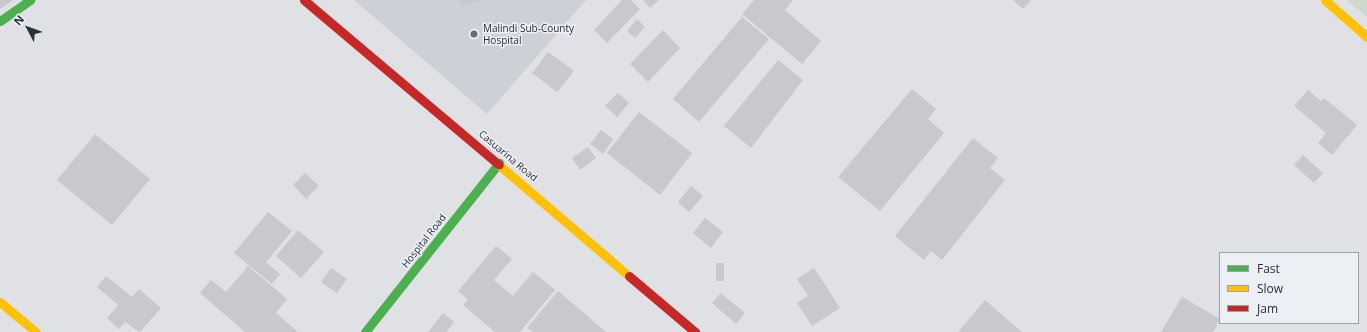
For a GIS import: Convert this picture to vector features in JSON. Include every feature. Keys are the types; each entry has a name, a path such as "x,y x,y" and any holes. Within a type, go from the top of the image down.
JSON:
{"street":[{"path":"0,21 30,0"},
{"name":"Casuarina Road","path":"304,0 499,163 695,332"},
{"path":"1326,0 1367,37"},
{"name":"Hospital Road","path":"365,332 499,163"},
{"path":"0,302 36,332"}],"shaded area":[{"name":"Malindi Sub-County Hospital","path":"354,0 586,0 487,114"},
{"path":"1347,0 1367,0 1367,17"}],"building":[{"path":"0,0 13,0 0,9"},
{"path":"459,0 482,0 462,7"},
{"path":"622,0 631,0 640,9 607,43 594,30"},
{"path":"643,0 659,0 650,8"},
{"path":"754,0 793,0 785,10 821,41 802,64 742,14"},
{"path":"1013,0 1031,0 1023,9"},
{"path":"742,17 769,39 699,122 673,99"},
{"path":"637,19 645,27 635,38 627,31"},
{"path":"663,30 680,48 648,82 630,64"},
{"path":"548,52 574,71 557,92 532,73"},
{"path":"778,60 803,80 751,148 724,126"},
{"path":"912,89 936,109 928,119 944,133 880,211 838,177"},
{"path":"1308,90 1321,101 1324,98 1357,125 1332,155 1318,143 1326,133 1294,106"},
{"path":"618,93 629,103 617,117 605,106"},
{"path":"639,112 692,153 660,195 607,153"},
{"path":"601,130 613,139 603,154 590,144"},
{"path":"95,134 150,179 112,225 57,180"},
{"path":"973,138 998,158 990,168 1005,180 942,260 931,251 924,260 895,236"},
{"path":"588,147 596,158 580,170 572,158"},
{"path":"1303,155 1323,173 1314,183 1294,165"},
{"path":"305,173 319,186 306,199 293,185"},
{"path":"691,186 703,196 689,212 678,202"},
{"path":"268,212 292,231 266,262 280,274 272,284 234,253"},
{"path":"705,218 723,232 711,248 693,233"},
{"path":"298,230 324,252 301,278 276,256"},
{"path":"496,246 512,259 494,280 513,296 533,272 555,290 520,332 495,332 463,305 468,300 458,291"},
{"path":"716,263 724,263 724,281 716,281"},
{"path":"248,266 287,299 276,313 298,332 245,332 200,293 211,280 226,292"},
{"path":"331,268 347,279 337,293 321,282"},
{"path":"814,268 840,308 812,326 797,303 808,296 797,279"},
{"path":"106,276 132,297 139,289 161,308 140,332 125,322 119,329 107,318 118,305 97,287"},
{"path":"558,291 606,332 533,332 527,328"},
{"path":"721,293 745,313 736,324 712,303"},
{"path":"1182,297 1219,318 1213,332 1161,332"},
{"path":"985,300 1022,332 958,332"},
{"path":"443,313 454,322 446,332 428,332"}],"traffic: fast":[{"path":"0,21 30,0"},
{"path":"365,332 499,163"}],"traffic: slow":[{"path":"1325,0 1367,37"},
{"path":"499,165 629,276"},
{"path":"0,302 36,332"}],"traffic: jam":[{"path":"304,0 499,165"},
{"path":"629,276 695,332"}],"place":[{"name":"Malindi Sub-County Hospital","path":"474,34"}]}
